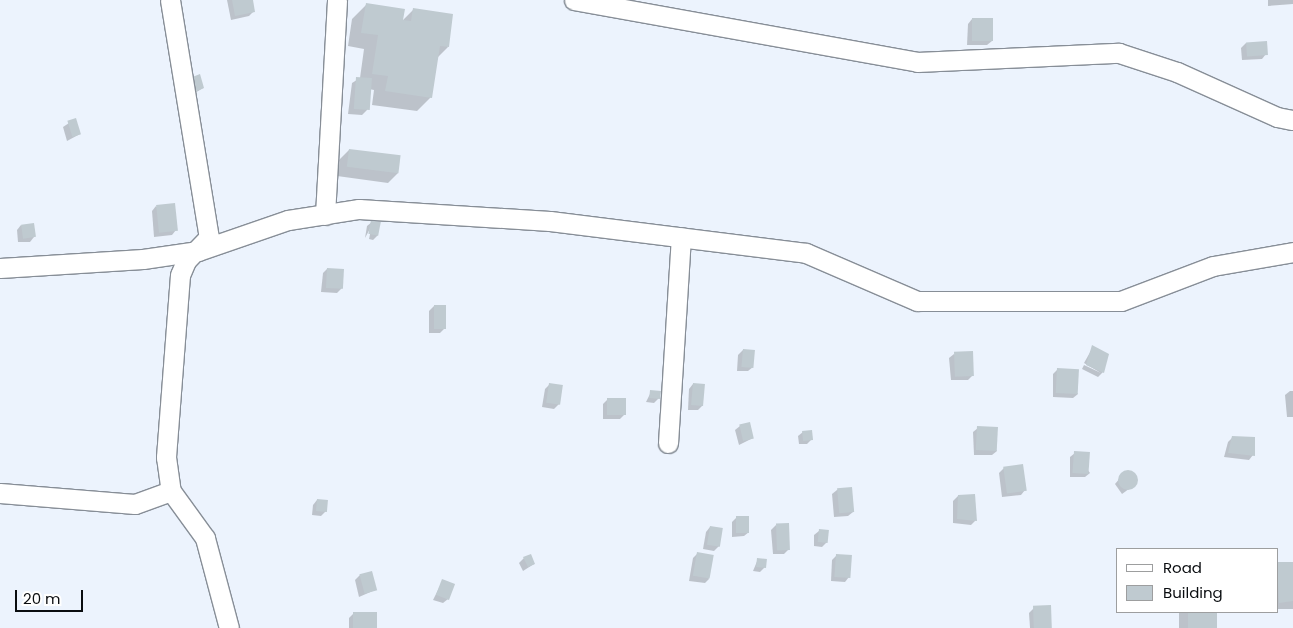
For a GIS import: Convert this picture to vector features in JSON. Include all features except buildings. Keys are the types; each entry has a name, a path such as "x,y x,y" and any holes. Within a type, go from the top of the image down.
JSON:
{"street":[{"path":"170,0 209,237 198,251 186,261 180,274 166,457 171,492 205,538 229,628"},
{"path":"324,215 337,0"},
{"path":"574,0 917,62 1119,53 1177,72 1277,117 1293,120"},
{"path":"0,268 143,258 198,251 288,220 359,209 550,222 806,253 918,301 1121,301 1213,266 1293,252"},
{"path":"668,443 681,237"},
{"path":"0,493 134,504 171,492"}]}
